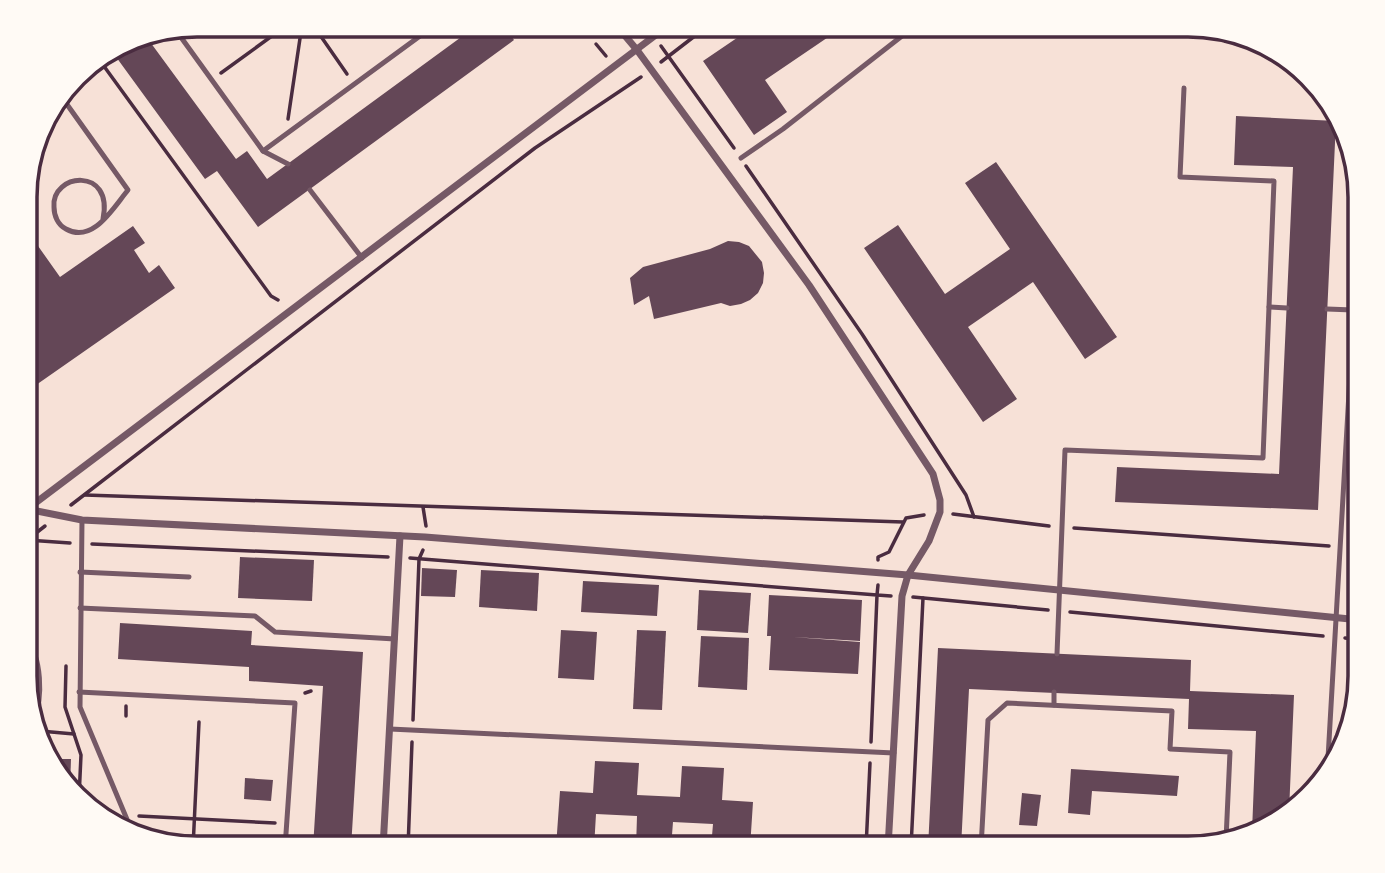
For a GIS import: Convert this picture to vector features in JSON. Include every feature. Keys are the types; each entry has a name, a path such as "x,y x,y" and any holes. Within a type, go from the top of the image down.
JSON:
{"street":[{"path":"626,37 809,285 933,474 940,500 940,512 929,541 908,575 902,597 889,836"},
{"path":"37,502 653,37"},
{"path":"37,512 82,520 425,537 908,575 1348,618"},
{"path":"384,836 400,536"}],"lane":[{"path":"263,151 418,37"},
{"path":"741,158 783,129 900,37"},
{"path":"181,38 263,151 288,164"},
{"path":"1057,654 1065,450 1263,458 1274,181 1180,177 1184,88"},
{"path":"67,104 128,190 103,219 93,230 78,233 64,228 54,216 53,201 60,188 74,180 89,181 101,190 106,204 103,219"},
{"path":"310,190 362,258"},
{"path":"1269,307 1287,308"},
{"path":"1327,309 1348,310"},
{"path":"1328,753 1348,401"},
{"path":"82,520 80,707 127,820"},
{"path":"80,572 189,577"},
{"path":"80,608 255,616 275,632 395,639"},
{"path":"37,668 38,699"},
{"path":"79,692 295,703 285,836"},
{"path":"1054,692 1054,705"},
{"path":"982,836 988,720 1007,703 1172,711 1170,749 1230,752 1226,831"},
{"path":"390,729 894,753"}],"path":[{"path":"212,80 270,37"},
{"path":"285,135 300,37"},
{"path":"322,37 355,84"},
{"path":"37,532 535,148 652,69 693,37"},
{"path":"104,67 271,296 278,300"},
{"path":"295,322 298,332"},
{"path":"83,495 905,520 940,512 1062,528 1348,546"},
{"path":"408,836 419,559 425,537 423,507"},
{"path":"37,542 419,559 877,594 867,836"},
{"path":"912,836 923,598"},
{"path":"80,679 66,678 65,707 81,755 80,784"},
{"path":"305,703 305,693 311,691"},
{"path":"194,836 199,722"},
{"path":"47,731 74,733"},
{"path":"119,816 286,824"}],"building":[{"path":"461,37 512,37 514,40 258,227 217,171 205,179 117,58 151,43 236,159 247,151 267,179"},
{"path":"738,37 828,37 765,80 787,112 754,135 703,61"},
{"path":"1236,116 1329,121 1335,134 1318,510 1115,502 1117,467 1279,474 1293,167 1234,165"},
{"path":"996,162 1117,337 1085,359 1033,282 968,327 1017,399 983,422 864,248 898,225 945,294 1010,249 965,183"},
{"path":"133,226 145,243 134,250 149,273 159,265 175,288 37,384 37,245 60,277"},
{"path":"728,241 749,246 762,262 763,283 758,293 750,300 730,306 721,303 654,319 649,296 634,305 630,278 643,267 710,249"},
{"path":"240,557 314,560 312,601 238,598"},
{"path":"422,568 457,570 455,597 421,596"},
{"path":"481,570 539,573 537,611 479,607"},
{"path":"583,581 659,585 657,616 581,612"},
{"path":"699,590 751,593 748,633 697,630"},
{"path":"769,595 862,600 860,641 793,637 860,642 858,674 769,670"},
{"path":"120,623 252,631 251,645 363,652 352,836 314,836 323,686 249,681 249,667 118,659"},
{"path":"561,630 597,632 594,680 558,678"},
{"path":"637,630 666,631 662,710 633,709"},
{"path":"701,636 749,638 747,690 698,687"},
{"path":"938,648 1191,660 1190,691 1294,695 1290,800 1252,823 1256,731 1188,729 1189,699 969,689 962,836 929,836"},
{"path":"60,759 71,759 70,774"},
{"path":"595,761 639,763 637,795 680,797 682,766 724,768 722,800 753,802 751,836 712,836 713,824 673,822 672,836 636,836 637,816 596,814 595,836 557,836 560,791 593,793"},
{"path":"1071,769 1179,776 1177,796 1092,791 1090,815 1068,813"},
{"path":"245,778 273,780 271,801 244,799"},
{"path":"1022,793 1041,795 1037,826 1019,825"}]}
